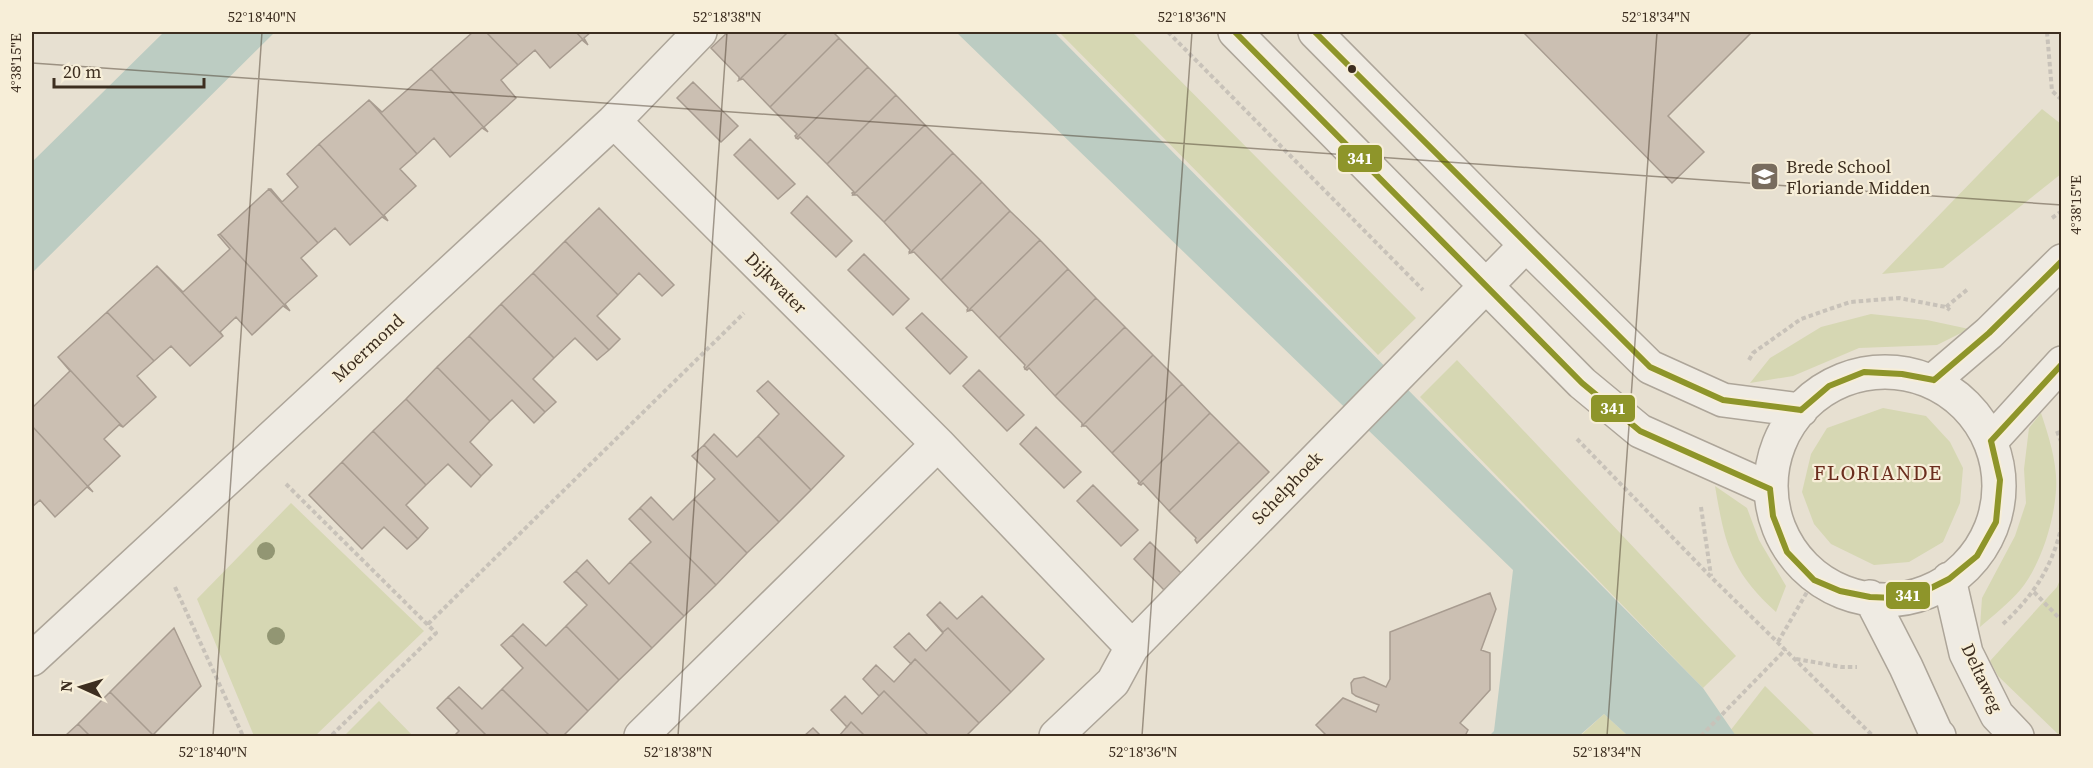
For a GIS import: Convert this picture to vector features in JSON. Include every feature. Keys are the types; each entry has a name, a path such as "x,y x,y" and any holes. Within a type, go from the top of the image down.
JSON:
{"street":[{"name":"Moermond","path":"32,660 614,121 700,32"},
{"path":"1235,32 1582,383 1640,431 1770,489"},
{"path":"1315,32 1650,367 1723,400 1801,410"},
{"name":"Dijkwater","path":"614,121 938,444 1132,647"},
{"name":"Schelphoek","path":"1056,736 1113,682 1132,647 1526,244"},
{"path":"1934,380 1989,333 2061,261"},
{"path":"1991,441 2061,363"},
{"path":"1864,372 1902,374 1934,380 1953,393 1991,441 2000,480 1996,522 1977,556 1949,579 1921,593 1895,598 1870,597 1840,591 1814,580 1787,552 1773,516 1770,489 1772,465 1781,435 1801,410 1829,386 1864,372"},
{"path":"641,736 938,444"},
{"name":"Deltaweg","path":"1949,579 1966,653 1997,716 2017,736"},
{"path":"1870,597 1939,736"}],"path":[{"path":"2047,32 2052,91 2061,100"},
{"path":"428,624 776,282"},
{"path":"255,453 436,633 331,736"},
{"path":"155,545 243,736"},
{"path":"1778,642 1814,580"},
{"path":"2034,592 2061,621"},
{"path":"1701,736 1786,649"}],"green space":[{"path":"1059,32 1132,32 1416,318 1378,355"},
{"path":"2042,109 2061,124 2061,174 1943,268 1882,274"},
{"path":"1871,314 1927,320 1969,329 1937,345 1859,348 1793,376 1750,383 1770,358 1821,327"},
{"path":"1457,360 1736,656 1703,688 1420,397"},
{"path":"1883,408 1926,416 1950,442 1963,468 1960,503 1943,542 1909,562 1874,565 1831,544 1814,524 1802,492 1811,454 1827,428"},
{"path":"2041,413 2056,471 2055,502 2049,529 2035,567 2021,589 1980,627 1982,598 2015,536 2026,503 2024,469 2029,428"},
{"path":"1715,486 1747,508 1759,540 1786,586 1776,612 1749,583 1732,556 1722,525"},
{"path":"291,503 424,631 315,736 254,736 197,599"},
{"path":"2061,577 2062,736 2060,736 1998,676 1990,661 2057,587"},
{"path":"1765,686 1816,736 1736,736 1730,731"},
{"path":"379,701 413,736 344,736"},
{"path":"1604,714 1628,736 1580,736"}],"shaded area":[{"path":"164,32 275,32 32,273 32,162"},
{"path":"956,32 1054,32 1703,688 1736,736 1628,736 1604,714 1579,736 1489,736 1494,731 1513,570"}],"building":[{"path":"473,32 486,32 518,65 501,80 516,98 484,127 488,132 431,69"},
{"path":"486,32 576,32 588,45 582,40 550,68 535,50 518,65"},
{"path":"576,32 591,32 584,38 588,45"},
{"path":"728,32 788,32 739,80 739,77 711,48"},
{"path":"788,32 833,32 839,38 770,107 743,79 739,80"},
{"path":"1523,32 1752,32 1668,116 1704,152 1672,183"},
{"path":"839,38 868,67 796,138 797,134 770,107"},
{"path":"868,67 896,95 827,164 800,137 796,138"},
{"path":"431,69 488,132 482,128 450,157 434,138 417,154 369,100 382,112"},
{"path":"693,82 738,126 721,142 677,98"},
{"path":"896,95 925,125 853,195 854,192 827,164"},
{"path":"369,100 417,154 400,169 416,186 384,215 388,221 319,144"},
{"path":"925,125 953,153 884,222 857,195 853,195"},
{"path":"750,139 795,184 778,199 734,155"},
{"path":"319,144 388,221 382,217 350,245 335,228 318,243 269,189 282,202 298,187 287,174"},
{"path":"953,153 982,182 910,253 910,250 884,222"},
{"path":"982,182 1010,211 941,280 914,252 910,253"},
{"path":"269,189 318,243 301,258 317,276 285,304 290,311 220,234"},
{"path":"807,196 852,241 836,257 791,213"},
{"path":"599,208 674,285 662,296 639,273 618,295 565,241"},
{"path":"1010,211 1040,240 968,311 968,308 941,280"},
{"path":"220,234 290,311 283,306 252,335 236,317 220,332 223,336 157,266 183,292 230,249 218,235"},
{"path":"1040,240 1068,269 999,338 972,310 968,311"},
{"path":"565,241 618,295 597,316 620,339 609,350 533,273"},
{"path":"864,254 909,299 893,315 848,270"},
{"path":"157,266 223,336 190,366 171,346 154,361 107,312"},
{"path":"1068,269 1096,298 1025,369 1025,365 999,338"},
{"path":"533,273 609,350 597,360 575,338 554,358 501,304"},
{"path":"1096,298 1125,327 1055,396 1029,368 1025,369"},
{"path":"501,304 554,358 533,379 556,402 545,412 469,336"},
{"path":"107,312 154,361 137,376 156,397 123,427 58,357"},
{"path":"922,313 967,357 950,374 906,328"},
{"path":"1125,327 1153,355 1082,426 1082,423 1055,396"},
{"path":"469,336 545,412 534,423 512,400 490,421 437,367"},
{"path":"1153,355 1182,384 1112,453 1086,426 1082,426"},
{"path":"58,357 123,427 119,425 104,439 120,456 88,486 93,492 32,426 32,408 70,371"},
{"path":"437,367 490,421 470,442 492,465 481,476 406,399"},
{"path":"979,370 1024,415 1007,431 963,386"},
{"path":"768,381 844,456 811,490 758,436 779,414 757,391"},
{"path":"1182,384 1210,413 1139,484 1139,481 1112,453"},
{"path":"406,399 481,476 471,487 448,464 426,485 373,431"},
{"path":"1210,413 1239,442 1169,511 1143,483 1139,484"},
{"path":"32,426 93,492 87,487 55,517 40,500 32,507"},
{"path":"1036,427 1081,472 1064,488 1020,444"},
{"path":"373,431 426,485 406,505 428,528 418,539 342,462"},
{"path":"714,434 737,457 758,436 811,490 779,522 704,445"},
{"path":"1239,442 1269,472 1197,543 1196,538 1169,511"},
{"path":"704,445 779,522 747,553 694,499 715,479 692,456"},
{"path":"342,462 418,539 407,549 384,527 362,549 309,495"},
{"path":"1093,485 1138,530 1121,546 1077,501"},
{"path":"651,497 673,520 694,499 747,553 716,585 640,508"},
{"path":"640,508 716,585 684,616 630,562 651,542 629,519"},
{"path":"1150,542 1181,573 1164,590 1134,559"},
{"path":"587,560 609,584 630,562 684,616 652,648 576,571"},
{"path":"576,571 652,648 619,680 566,626 587,605 564,582"},
{"path":"1490,593 1496,609 1481,650 1490,653 1490,690 1460,723 1468,730 1465,736 1327,736 1316,725 1343,698 1376,712 1379,705 1352,693 1351,683 1354,679 1364,677 1386,687 1390,679 1390,632"},
{"path":"982,596 1044,659 1011,692 948,628 943,632 927,615 940,602 957,619"},
{"path":"927,615 943,632 948,628 1011,692 979,723 915,659 911,664 894,647 909,633 926,651 943,633"},
{"path":"523,624 546,646 566,626 619,680 588,711 512,635"},
{"path":"174,628 201,686 154,734 157,736 154,736 110,692"},
{"path":"512,635 588,711 563,736 550,736 502,689 523,668 501,645"},
{"path":"915,659 979,723 966,736 929,736 884,691 879,696 863,679 876,665 894,682"},
{"path":"459,687 482,709 502,689 550,736 487,736 448,697"},
{"path":"884,691 929,736 865,736 851,722 847,727 831,710 845,696 862,714"},
{"path":"110,692 154,736 90,736 78,724"},
{"path":"448,697 487,736 454,736 459,731 437,708"},
{"path":"851,722 865,736 839,736"},
{"path":"78,724 90,736 65,736"},
{"path":"813,728 821,736 804,736"}],"transit line":[{"name":"341","path":"1235,32 1582,383 1640,431 1770,489"},
{"name":"341","path":"1315,32 1650,367 1723,400 1801,410"},
{"name":"341","path":"1934,380 1989,333 2062,261"},
{"name":"341","path":"1991,441 2062,364"},
{"name":"341","path":"1801,410 1829,386 1864,372 1902,374 1934,380"},
{"name":"341","path":"1770,489 1773,516 1787,552 1814,580 1840,591 1870,597 1895,598 1921,593 1949,579 1977,556 1996,522 2000,480 1991,441"}],"place":[{"name":"Brede School Floriande Midden","path":"1765,177"}],"district":[{"name":"FLORIANDE","path":"1878,473"}]}
